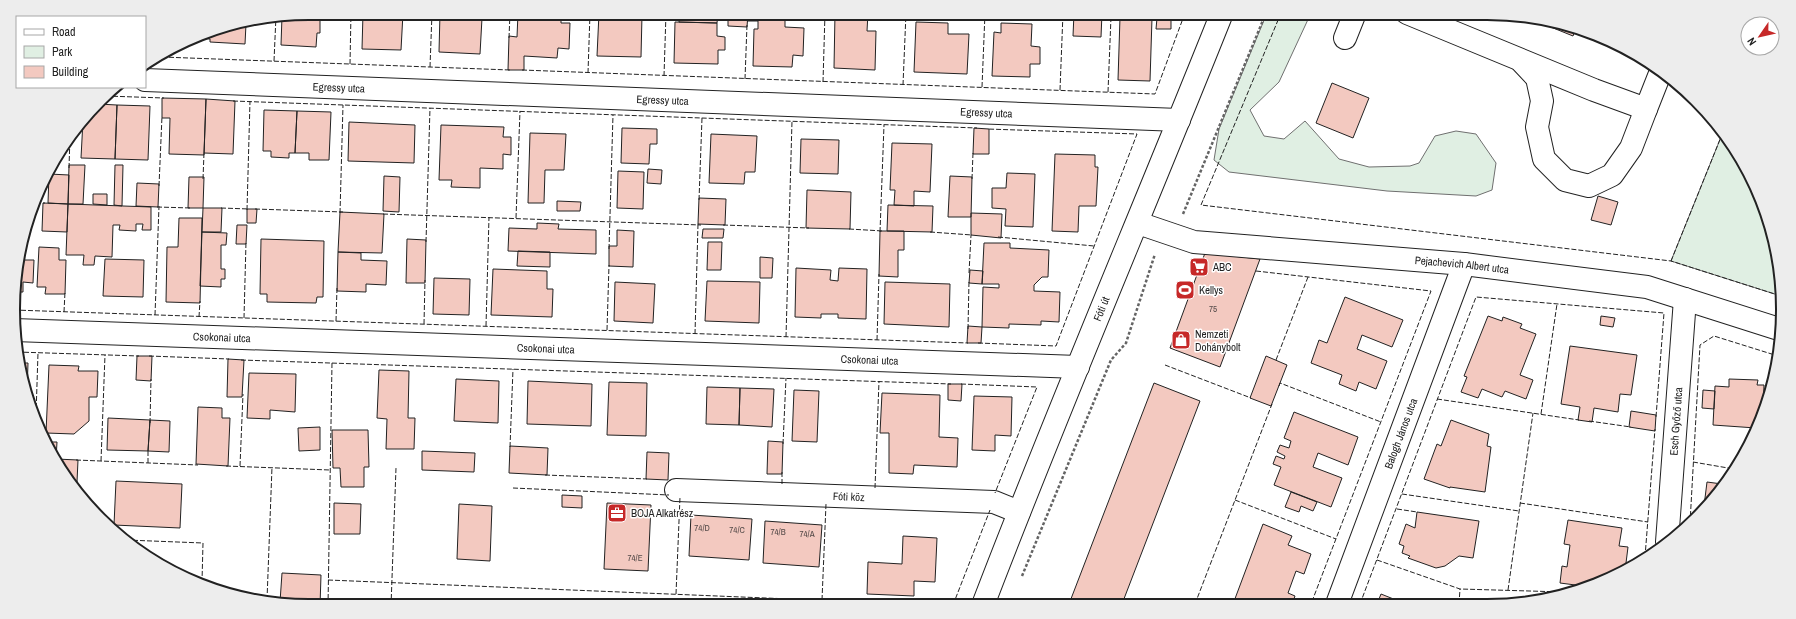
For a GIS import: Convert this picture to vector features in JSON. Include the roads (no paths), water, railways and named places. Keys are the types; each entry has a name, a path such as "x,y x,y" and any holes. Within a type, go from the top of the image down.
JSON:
{"street":[{"name":"Fóti út","path":"985,599 1019,512 1138,223 1219,20"},
{"path":"1345,38 1352,20"},
{"path":"1423,20 1522,62 1646,109"},
{"path":"1522,62 1537,78 1542,101 1538,128 1544,159 1565,180 1588,186 1612,175 1631,148 1659,77"},
{"name":"Egressy utca","path":"146,80 1179,120"},
{"name":"Pejachevich Albert utca","path":"1138,223 1194,242 1464,264 1647,287 1775,328"},
{"name":"Balogh János utca","path":"1339,599 1464,264"},
{"name":"Esch Győző utca","path":"1668,535 1685,299"},
{"name":"Csokonai utca","path":"21,330 1078,367"},
{"name":"Fóti köz","path":"676,490 994,502 1019,512"}],"place":[{"name":"ABC","path":"1199,267"},
{"name":"Kellys","path":"1185,290"},
{"name":"Nemzeti Dohánybolt","path":"1181,340"},
{"name":"BOJA Alkatrész","path":"617,513"}]}
